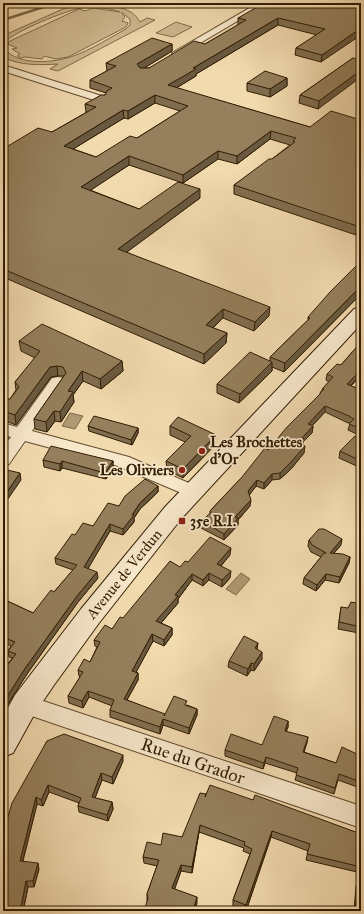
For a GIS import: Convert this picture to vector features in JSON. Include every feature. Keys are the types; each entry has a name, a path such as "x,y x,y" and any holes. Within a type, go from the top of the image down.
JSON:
{"main road":[{"name":"Avenue de Verdun","path":"3,744 25,704 90,616 192,491 361,313"}],"street":[{"path":"169,57 264,3"},
{"path":"3,68 101,99"},
{"path":"3,460 58,382"},
{"path":"3,429 123,461 192,491"},
{"name":"Rue du Grador","path":"25,704 361,817"}],"shaded area":[{"path":"99,5 111,6 127,10 137,17 140,22 147,18 155,20 58,71 50,69 58,64 37,65 16,62 3,57 3,36 65,8","holes":["81,8 93,8 85,11 79,9 8,42 8,44 17,48 12,49 20,54 17,56 21,58 42,59 44,56 56,59 68,57 126,27 128,23 122,21 125,17 121,12 130,19 130,25 126,29 86,51 66,58 57,60 37,62 27,61 18,58 5,49 5,42 29,27 74,10","93,8 105,8 120,12"]},
{"path":"176,22 192,27 173,37 156,33"},
{"path":"70,413 83,416 75,429 62,426"},
{"path":"241,573 250,579 236,595 226,589"}],"building":[{"path":"264,3 361,3 361,28 322,55 296,48 325,29 278,18 193,68 196,69 168,85 310,127 331,111 361,120 361,223 357,226 234,185 295,142 293,141 296,138 271,131 237,156 218,151 183,175 129,156 81,187 139,209 178,182 200,189 118,249 270,307 255,322 223,309 206,325 227,333 204,354 3,269 3,149 38,128 52,132 96,107 85,104 101,95 105,95 107,91 112,88 90,80 116,66 106,63 152,38 172,44 137,64 140,68 149,68 194,41 205,44 246,20 238,18","holes":["155,95 188,106 137,138 130,136 96,157 64,146 123,110 128,111"]},
{"path":"353,58 361,60 361,70 319,101 300,95"},
{"path":"265,71 287,78 270,89 247,83"},
{"path":"361,261 361,286 285,363 270,357 310,318 308,317 330,292"},
{"path":"42,324 122,361 100,379 82,371 68,391 73,392 60,412 54,411 46,422 34,419 66,373 63,367 50,367 15,415 3,411 3,403 6,399 10,399 19,387 15,382 40,351 19,341"},
{"path":"361,342 361,370 347,384 361,390 361,429 349,424 354,419 325,406 308,424 313,426 302,438 304,439 299,444 305,446 280,473 272,474 264,483 257,480 248,491 251,500 235,517 238,518 224,534 202,521 242,477 265,448 268,450 287,427 321,393 324,389 323,388 333,377 327,374 337,364 341,365"},
{"path":"250,352 272,362 240,394 217,384"},
{"path":"94,416 138,428 131,440 88,426"},
{"path":"178,417 216,435 183,469 166,461 191,436 170,426"},
{"path":"3,430 7,432 3,438"},
{"path":"355,436 361,439 361,461 340,451"},
{"path":"51,446 113,461 105,473 62,461 60,464 43,460"},
{"path":"7,470 20,473 3,498 3,476"},
{"path":"145,479 158,486 140,503 132,515 134,515 123,529 110,524 84,567 97,572 77,596 26,667 3,703 3,671 16,654 8,651 15,642 3,637 3,599 33,613 51,590 54,592 77,565 55,558 72,534 75,535 83,523 93,526 108,503 119,506 125,496"},
{"path":"319,529 324,529 342,539 330,553 343,554 350,557 340,577 326,574 317,585 304,578 324,553 326,553 312,545 309,540"},
{"path":"210,537 231,548 217,564 231,571 222,580 209,573 203,580 192,574 175,595 178,596 156,621 172,628 164,640 152,634 132,671 138,673 124,699 165,714 174,696 187,701 185,705 197,709 189,728 163,719 160,727 110,710 114,700 88,691 82,701 68,696 83,672 78,670 84,659 90,662 100,642 94,640 105,625 112,629 120,617 123,618 170,561 180,567 185,561 188,562"},
{"path":"351,602 361,604 361,627 339,622 341,607 348,608"},
{"path":"244,636 258,643 255,648 262,652 254,664 251,663 248,669 229,661"},
{"path":"274,716 288,721 285,731 308,737 303,752 336,763 342,747 357,754 356,758 361,759 361,782 339,774 335,788 296,775 298,768 266,757 264,763 225,750 231,734 262,745"},
{"path":"64,734 123,755 112,777 101,773 92,797 112,802 107,815 78,806 81,798 48,785 41,800 36,797 20,861 38,863 33,881 26,881 21,907 28,908 27,911 3,911 3,829 4,830 12,803 47,741"},
{"path":"210,785 253,800 255,795 361,834 361,867 307,854 310,844 272,831 246,905 233,900 252,849 244,845 245,842 200,825 192,867 181,865 172,888 197,897 193,911 144,911 148,898 147,894 159,860 143,857 147,842 161,845 163,833 182,837 200,793 206,794 205,797"},
{"path":"358,881 361,882 361,911 355,910"}],"waterway":[{"path":"3,20 56,3"}],"place":[{"name":"Les Brochettes d'Or","path":"202,451"},
{"name":"Les Oliviers","path":"182,470"},
{"name":"35e R.I.","path":"182,521"}]}
